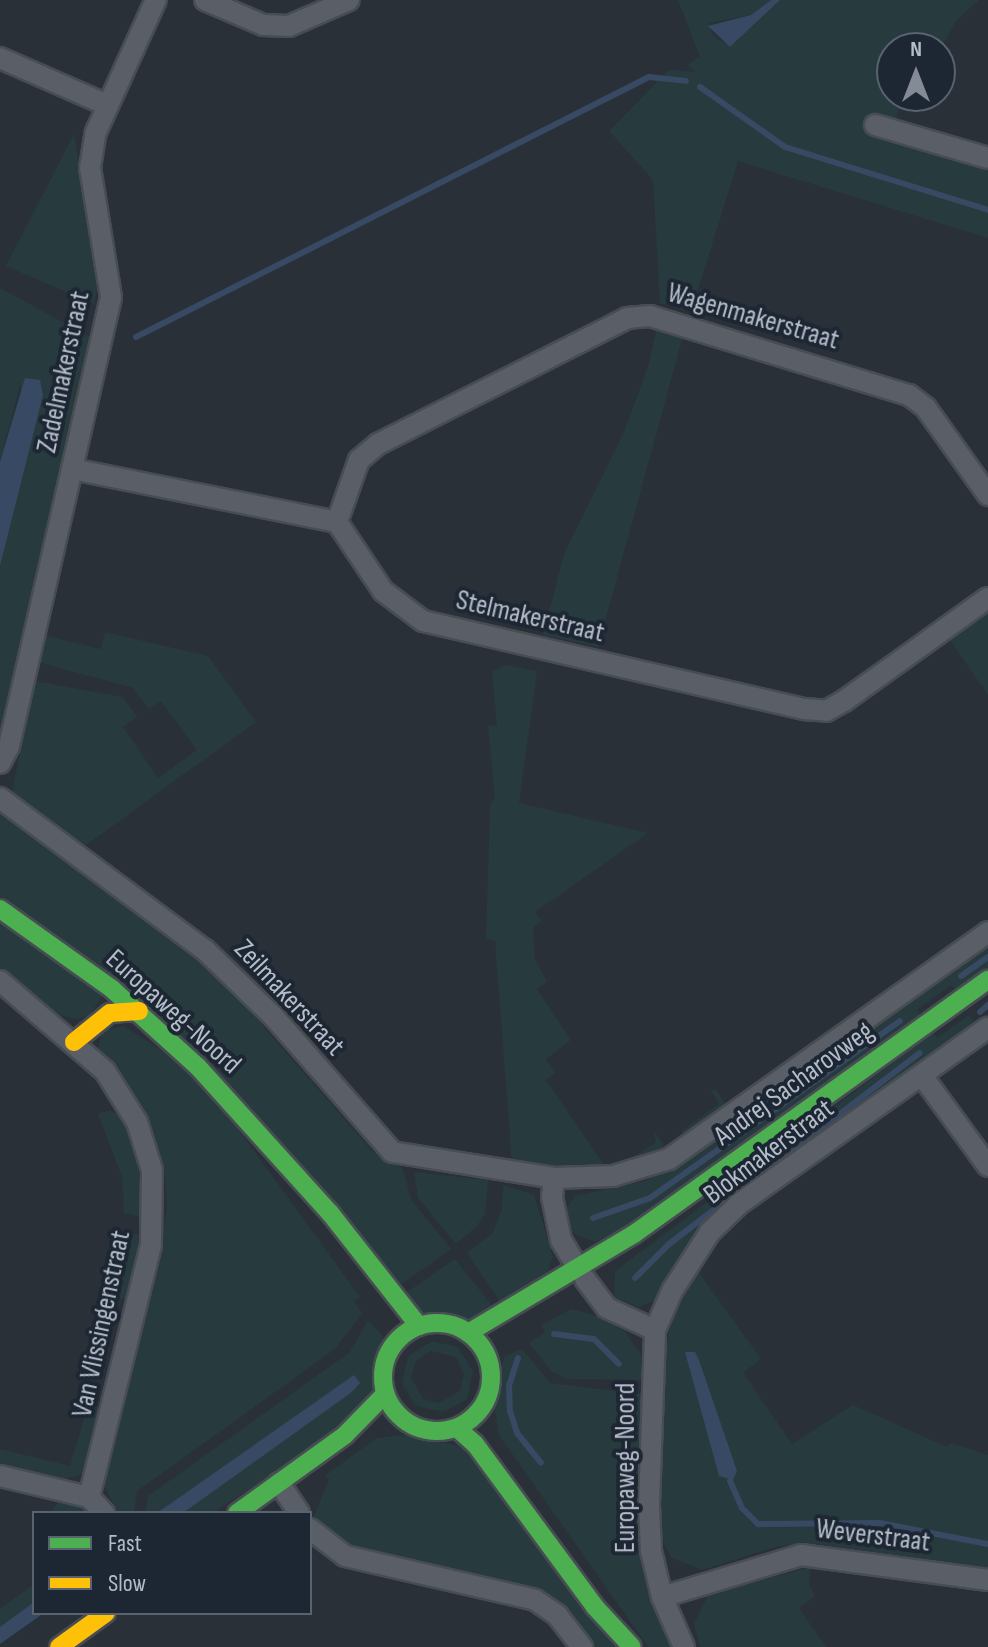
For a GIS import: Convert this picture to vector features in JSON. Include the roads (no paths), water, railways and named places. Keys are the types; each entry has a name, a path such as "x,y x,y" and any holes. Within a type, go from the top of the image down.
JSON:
{"main road":[{"name":"Europaweg-Noord","path":"0,909 139,1011 198,1067 291,1175 330,1213 419,1326"},
{"name":"Andrej Sacharovweg","path":"468,1333 484,1328 581,1273 618,1256 634,1234 988,980"},
{"path":"74,1042 110,1013 139,1011"},
{"name":"Europaweg-Noord","path":"291,1175 352,1274"},
{"name":"Andrej Sacharovweg","path":"540,1314 581,1273"},
{"path":"444,1324 468,1333 489,1360 491,1387 480,1412 457,1428 429,1431 404,1420 385,1394 384,1367 392,1335 419,1326 444,1324"},
{"path":"489,1360 501,1343"},
{"path":"261,1511 385,1394"},
{"name":"Europaweg-Noord","path":"480,1412 490,1434 607,1601 620,1630 632,1647"},
{"path":"241,1511 404,1420"},
{"name":"Europaweg-Noord","path":"457,1428 519,1502 595,1607 620,1630"},
{"path":"59,1647 103,1615"}],"street":[{"name":"Zadelmakerstraat","path":"0,763 9,746 111,297 90,168 105,104 156,0"},
{"path":"205,0 263,25 289,26 349,0"},
{"path":"0,58 105,104"},
{"path":"875,125 988,158"},
{"name":"Wagenmakerstraat","path":"337,522 359,460 378,444 627,318 650,316 909,395 926,408 988,495"},
{"path":"72,469 337,522"},
{"name":"Stelmakerstraat","path":"337,522 383,591 423,621 805,709 826,711 844,701 988,598"},
{"name":"Zeilmakerstraat","path":"0,798 205,950 296,1041 392,1152 554,1178"},
{"path":"655,1330 607,1308 581,1273 561,1240 552,1197 554,1178 613,1176 669,1159 988,932"},
{"name":"Van Vlissingenstraat","path":"0,981 105,1071 126,1101 146,1150 153,1188 151,1245 135,1322 89,1497"},
{"name":"Blokmakerstraat","path":"655,1330 689,1259 710,1232 739,1204 923,1077 988,1028"},
{"path":"923,1077 988,1166"},
{"name":"Europaweg-Noord","path":"655,1330 649,1505 651,1551 662,1597 684,1647"},
{"path":"0,1476 89,1497 102,1511"},
{"path":"282,1489 298,1511"},
{"path":"312,1531 345,1556 535,1600 557,1615 582,1647"},
{"name":"Weverstraat","path":"662,1597 801,1555 988,1580"}],"water":[{"path":"771,0 780,0 730,47 708,26 751,15"},
{"path":"25,378 40,380 43,395 0,566 0,462"},
{"path":"685,1352 695,1352 699,1360 737,1471 733,1480 719,1476"},
{"path":"354,1375 360,1383 352,1392 186,1511 160,1511"},
{"path":"32,1603 32,1615 41,1615 0,1644 0,1627"}],"waterway":[{"path":"136,337 649,77 686,81"},
{"path":"700,87 785,147 988,210"},
{"path":"961,976 988,957"},
{"path":"980,1012 988,1005"},
{"path":"593,1218 650,1198 900,1021"},
{"path":"635,1278 669,1244 920,1053"},
{"path":"554,1334 594,1339 619,1364"},
{"path":"518,1358 509,1385 510,1411 517,1433 541,1463"},
{"path":"730,1481 742,1508 758,1524 880,1523 988,1544"}]}
